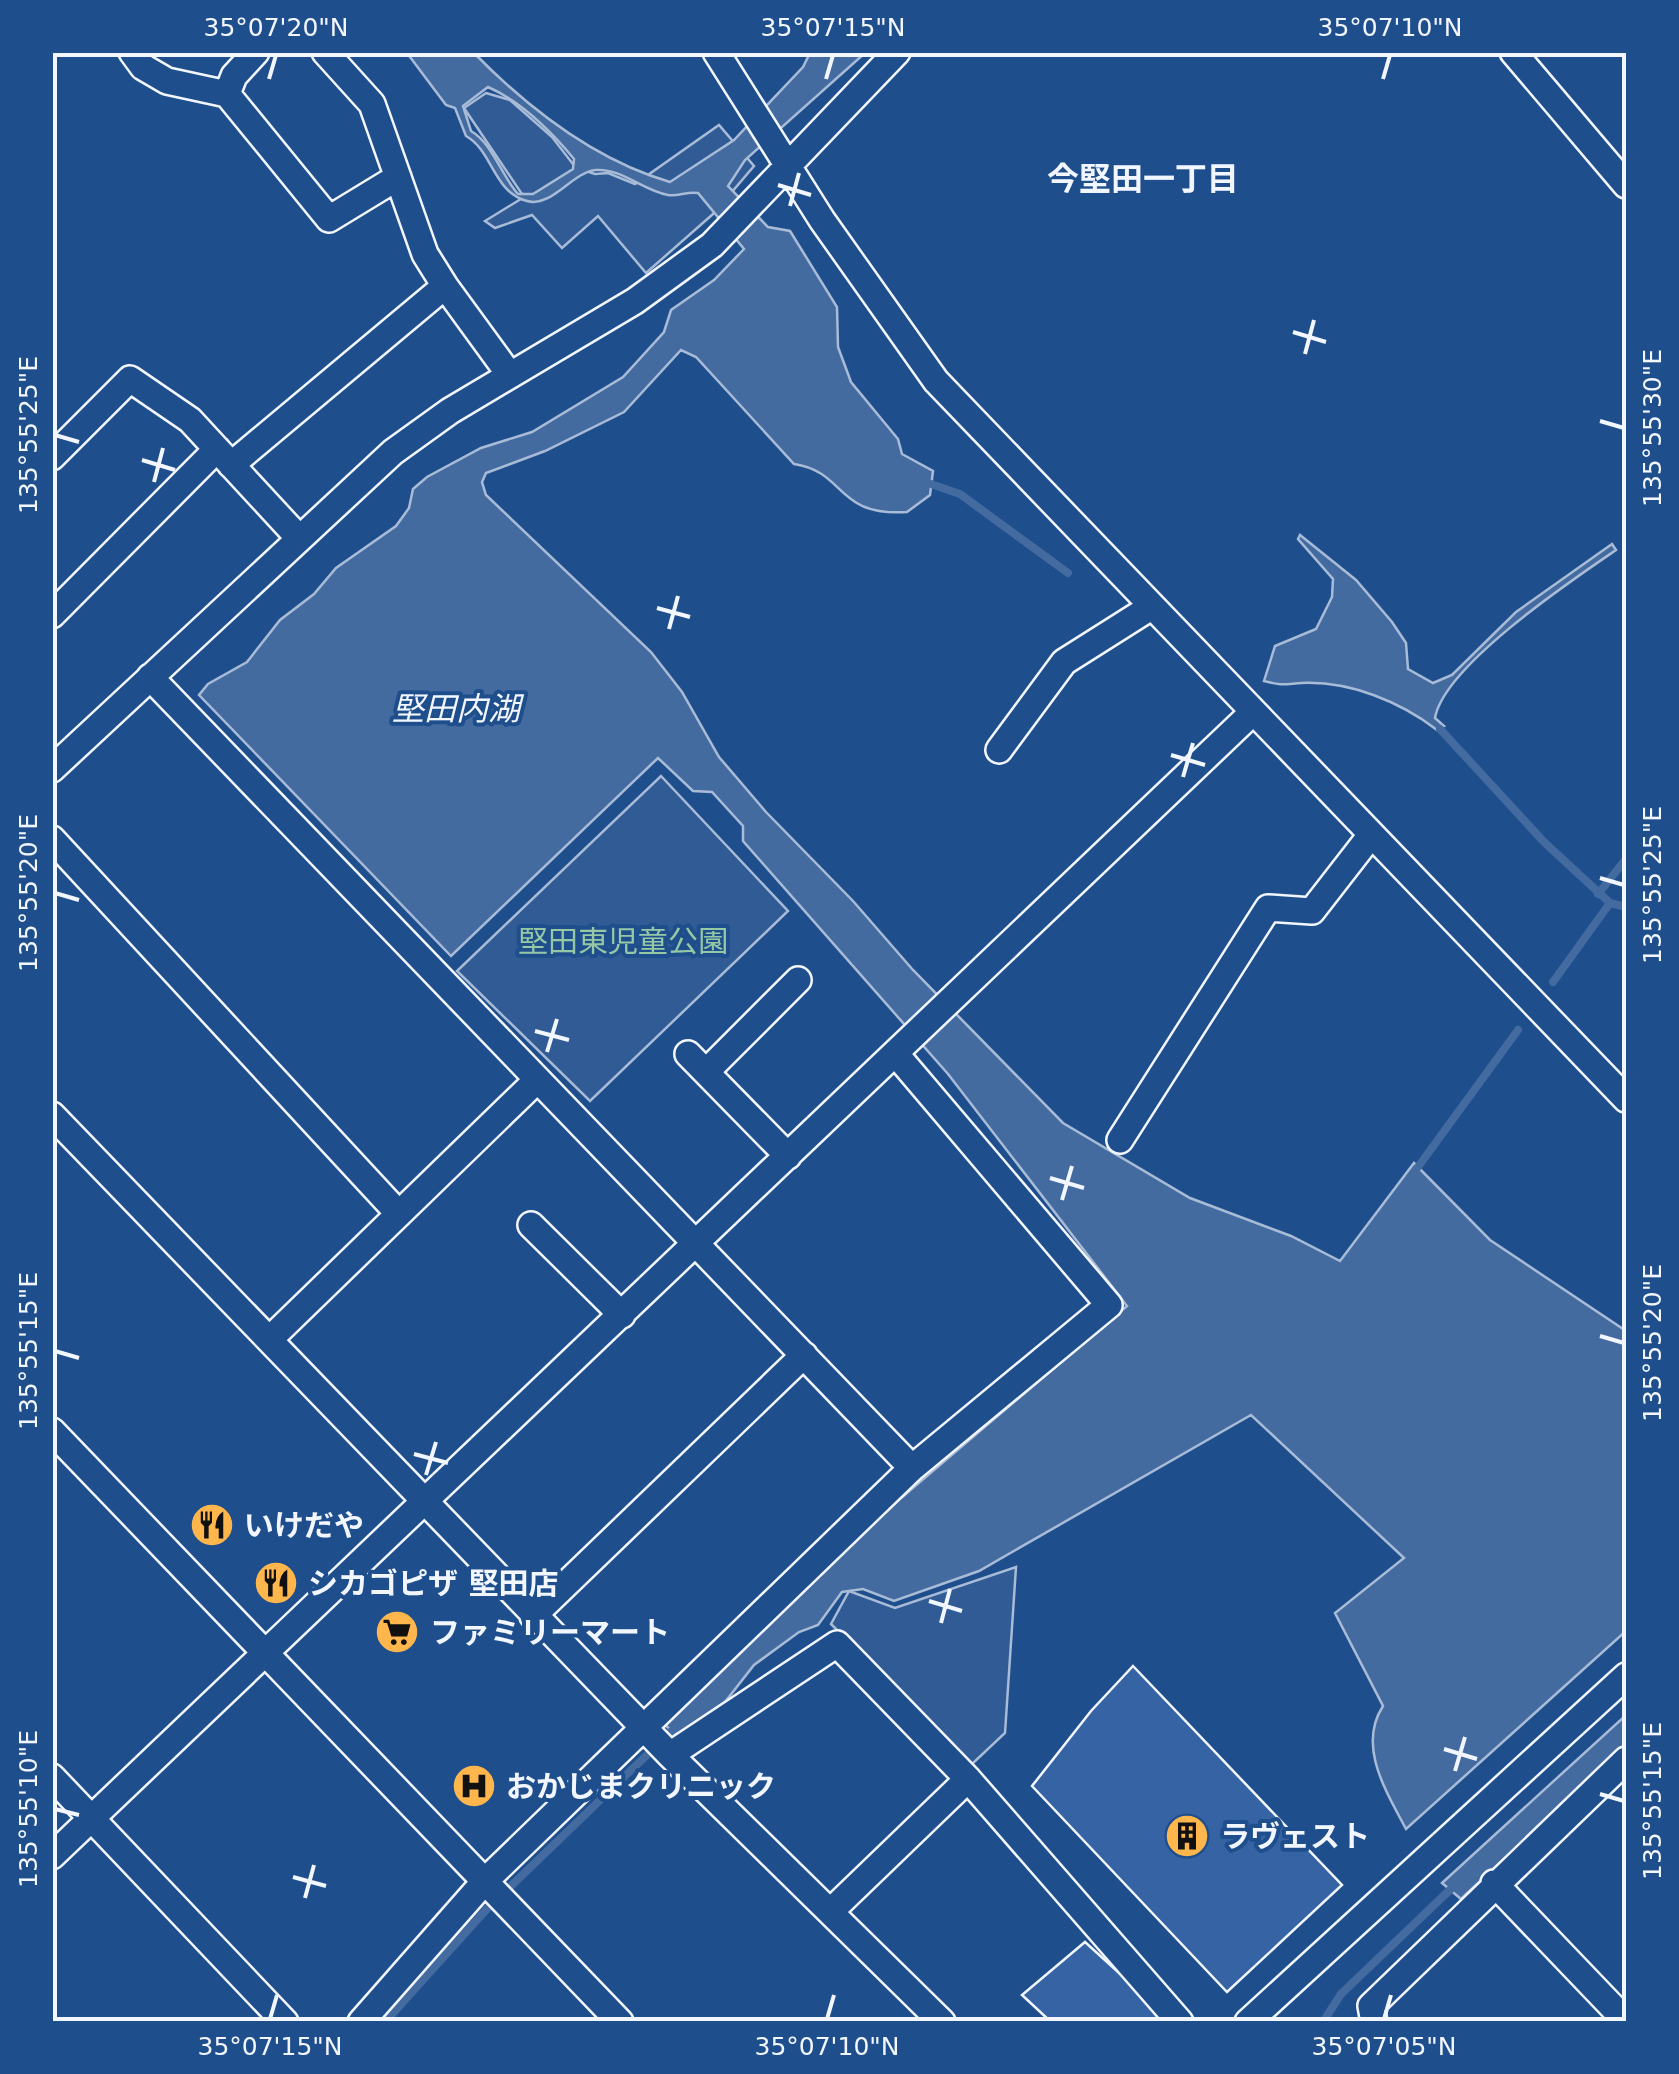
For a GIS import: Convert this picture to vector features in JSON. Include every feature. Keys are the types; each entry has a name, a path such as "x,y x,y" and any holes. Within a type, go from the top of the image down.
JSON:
{"street":[{"path":"132,52 143,68 167,81 227,94 329,218 398,177"},
{"path":"227,94 234,76 256,52"},
{"path":"326,52 372,104 425,254 509,374"},
{"path":"716,52 779,155 936,381 1626,1100"},
{"path":"52,769 393,452 509,374 635,302 725,231 750,204 779,155 897,52"},
{"path":"1513,52 1626,185"},
{"path":"52,615 224,457 446,286"},
{"path":"52,456 130,379 190,420 298,537"},
{"path":"998,750 1064,662 1151,606"},
{"path":"150,677 912,1468"},
{"path":"52,1856 1252,713"},
{"path":"1120,1140 1268,908 1312,911 1371,836"},
{"path":"52,839 399,1214"},
{"path":"788,1156 697,1063 798,980"},
{"path":"361,2022 484,1881 912,1468 1109,1305 903,1045"},
{"path":"270,1339 536,1081"},
{"path":"52,1115 642,1728 942,2022"},
{"path":"531,1224 622,1316"},
{"path":"533,1616 804,1355"},
{"path":"52,1431 266,1649 620,2022"},
{"path":"670,1755 837,1644 968,1779 1180,2022"},
{"path":"1248,2022 1626,1676"},
{"path":"1374,2022 1371,2006 1494,1883 1626,1761"},
{"path":"52,1777 285,2022"},
{"path":"830,1912 968,1779"},
{"path":"1494,1883 1626,2021"}],"shaded area":[{"path":"486,93 510,100 552,137 576,168 595,174 608,173 635,184 719,125 754,166 713,214 646,273 598,216 562,248 532,215 495,228 485,221 524,197 464,108"},
{"name":"堅田東児童公園","path":"661,776 788,911 590,1101 457,971"},
{"path":"1016,1567 1005,1733 971,1765 831,1624 849,1591 895,1608"}],"water":[{"name":"堅田内湖","path":"407,53 474,53 563,130 615,160 670,182 734,140 803,67 810,53 865,53 745,160 728,186 768,227 790,231 837,307 838,347 851,382 898,439 902,454 933,471 930,495 907,512 866,508 824,476 794,464 696,357 681,350 624,412 545,451 486,473 482,482 486,495 651,652 682,692 719,757 766,812 1063,1123 1190,1198 1291,1236 1340,1261 1414,1163 1490,1240 1626,1331 1626,1631 1406,1829 1383,1784 1374,1752 1376,1721 1383,1706 1335,1613 1404,1558 1251,1415 979,1571 894,1601 863,1589 842,1592 818,1625 799,1632 754,1665 725,1702 676,1735 664,1724 867,1527 1127,1306 948,1074 743,841 743,826 712,792 693,791 658,758 451,956 199,695 208,684 247,662 280,620 314,594 336,568 396,526 409,508 413,489 427,477 481,448 532,432 623,377 664,332 671,310 714,280 744,249 698,193 668,195 605,170 587,172 536,202 516,196 466,136 455,108 446,105","holes":["488,87 535,118 574,159 573,169 533,194 518,194 485,144 471,131 463,106"]},
{"path":"1300,535 1356,580 1406,643 1408,669 1433,683 1452,675 1516,612 1612,544 1616,550 1512,626 1461,674 1435,718 1444,726 1437,730 1374,695 1320,683 1264,681 1275,646 1316,629 1332,597 1333,579 1298,539"},
{"path":"1626,1715 1626,1745 1461,1899 1442,1883"}],"building":[{"name":"ラヴェスト","path":"1133,1666 1342,1885 1227,1992 1032,1786 1091,1711"},
{"path":"1085,1942 1171,2020 1051,2022 1022,1995"}],"waterway":[{"path":"925,482 960,494 1068,573"},
{"path":"1440,729 1544,842 1610,903 1553,982"},
{"path":"1598,894 1626,859"},
{"path":"1610,903 1626,907"},
{"path":"1418,1167 1518,1030"},
{"path":"385,2022 485,1911 677,1726"},
{"path":"1323,2022 1341,1994 1455,1885"}],"place":[{"name":"いけだや","path":"212,1525"},
{"name":"シカゴピザ 堅田店","path":"276,1583"},
{"name":"ファミリーマート","path":"397,1632"},
{"name":"おかじまクリニック","path":"474,1786"},
{"name":"ラヴェスト","path":"1187,1836"}],"district":[{"name":"今堅田一丁目","path":"1143,179"}]}
